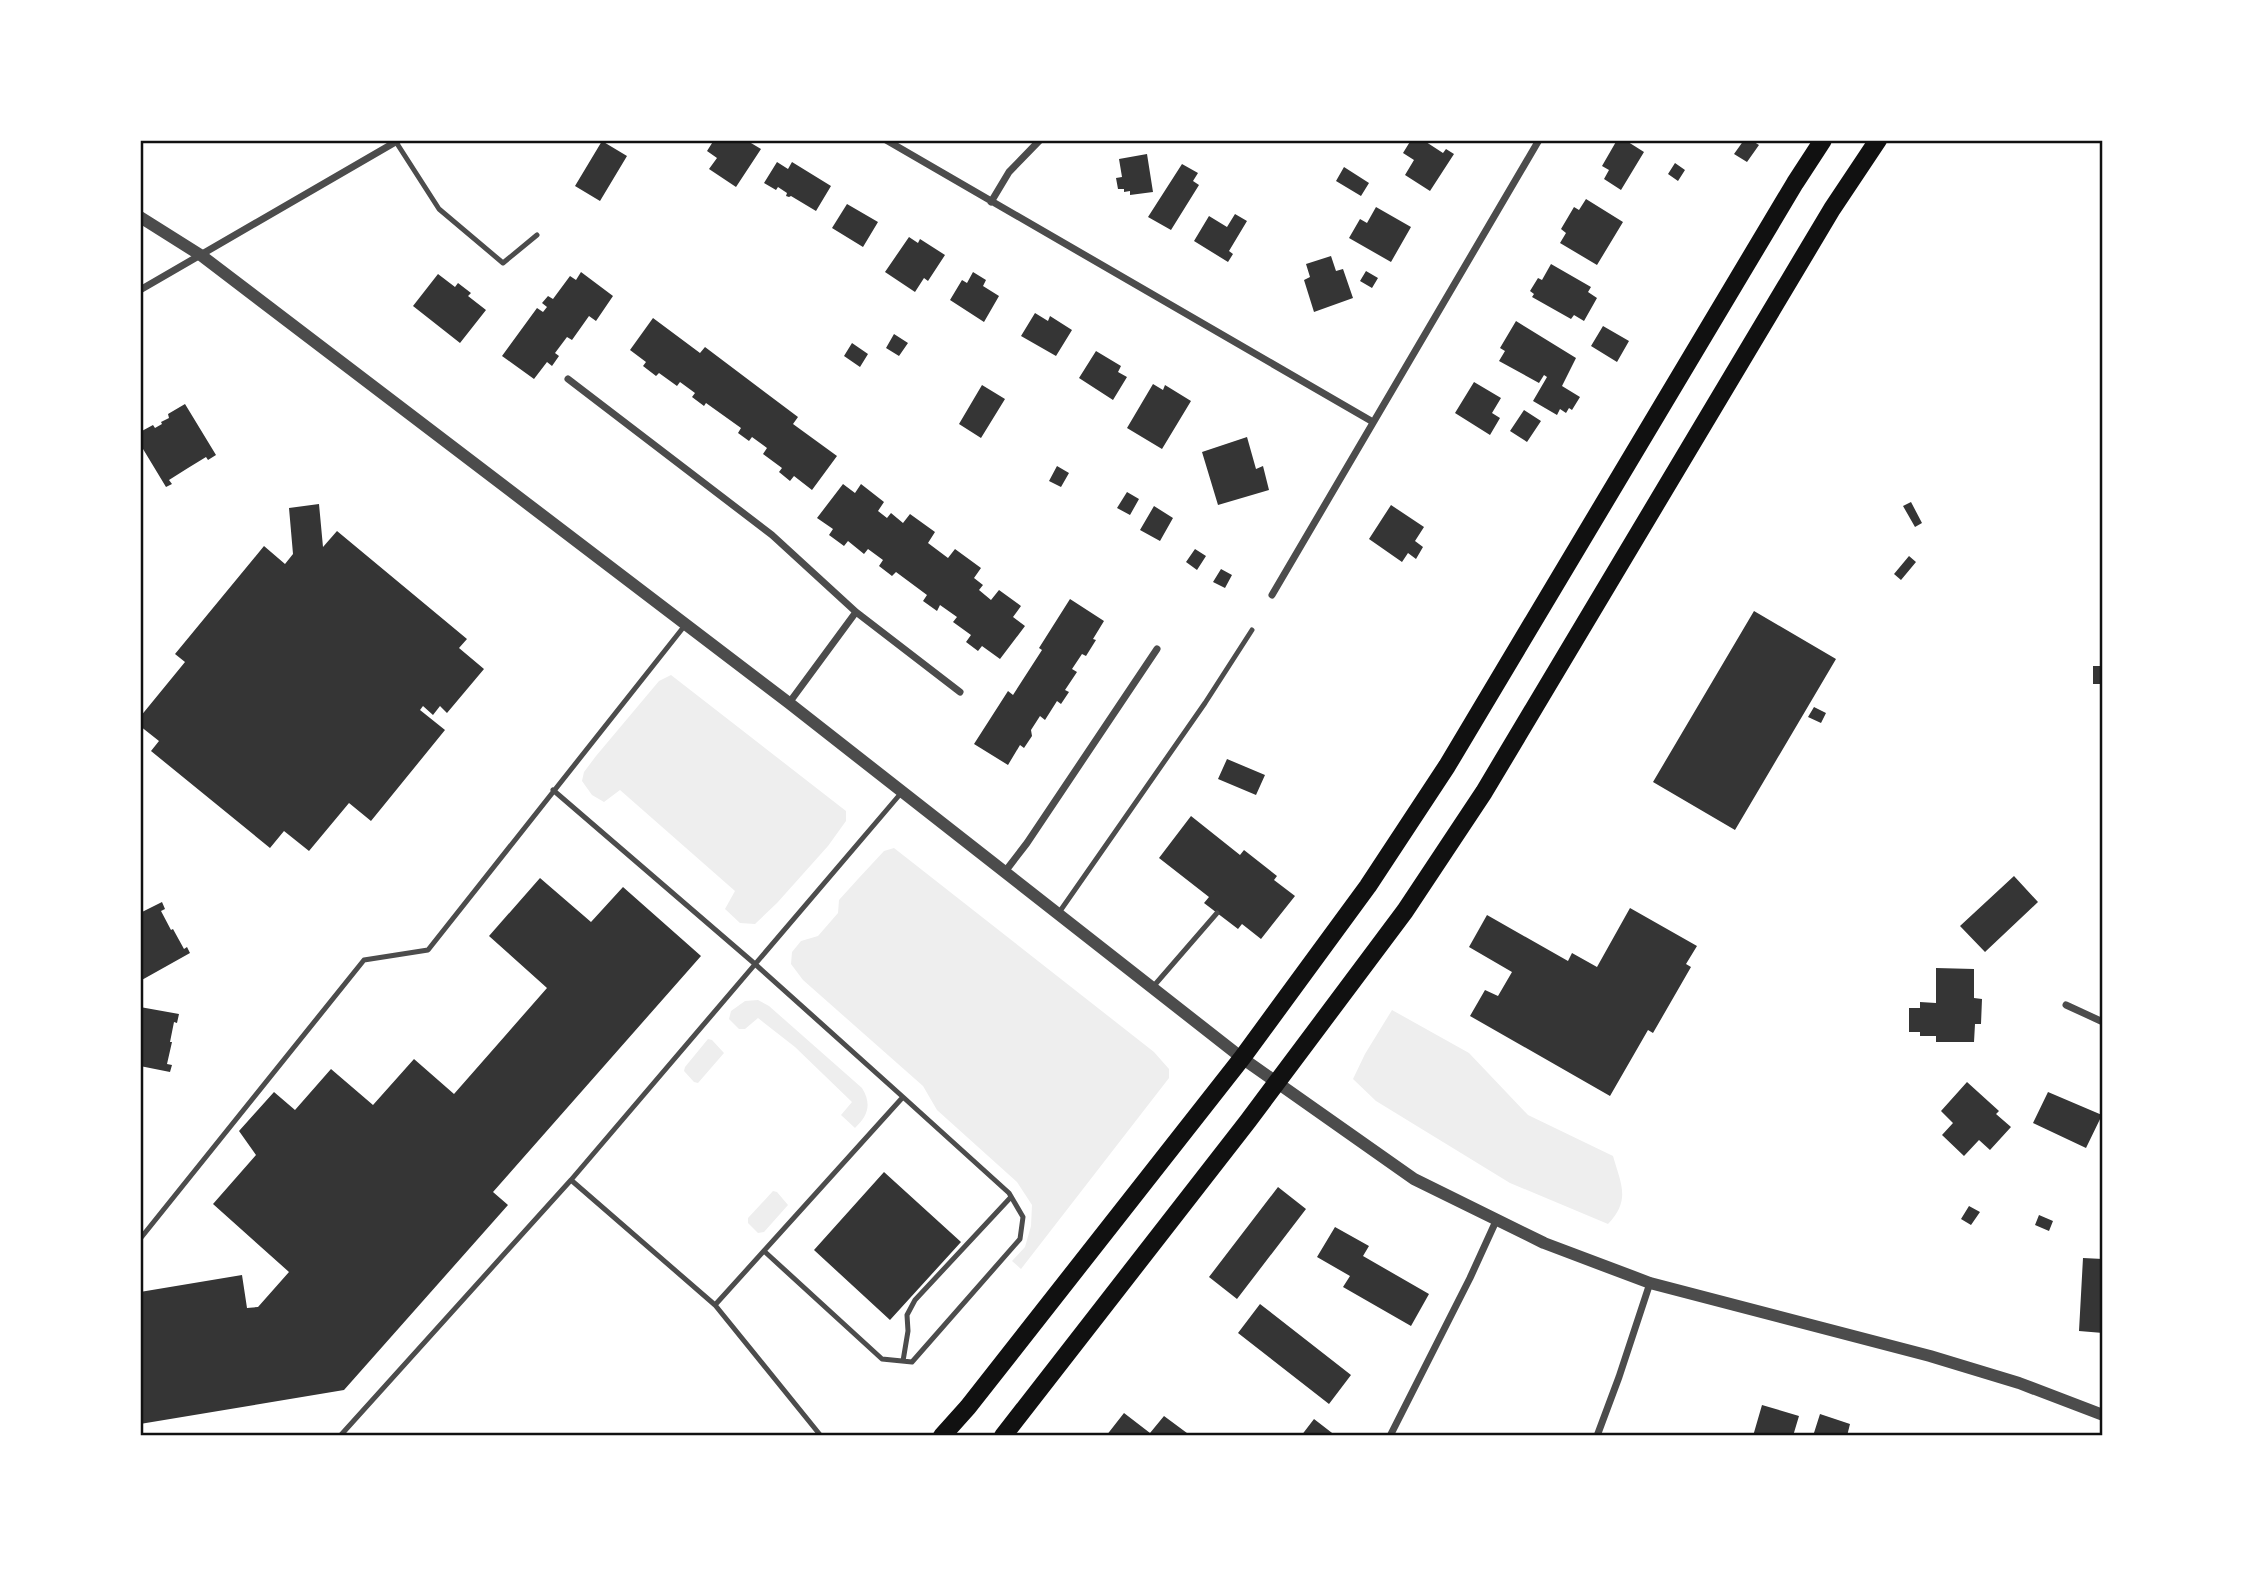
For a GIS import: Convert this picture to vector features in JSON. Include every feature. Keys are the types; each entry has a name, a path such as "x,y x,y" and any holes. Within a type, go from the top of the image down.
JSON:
{"main road":[{"path":"942,1436 968,1407 1242,1058 1368,886 1447,766 1795,183 1824,140"},
{"path":"1003,1436 1276,1083 1405,911 1484,792 1832,209 1878,140"}],"street":[{"path":"886,140 1373,422"},
{"path":"991,202 1009,172 1040,140"},
{"path":"1272,595 1539,140"},
{"path":"140,290 397,141"},
{"path":"140,217 202,256 686,624 1242,1058 1414,1179 1544,1243 1650,1283 1930,1356 2020,1383 2103,1415"},
{"path":"568,379 772,535 856,612 960,692"},
{"path":"789,703 856,612"},
{"path":"1004,873 1035,832 1157,649"},
{"path":"2066,1005 2103,1022"},
{"path":"1390,1436 1496,1221"},
{"path":"1597,1436 1650,1283"}],"lane":[{"path":"397,141 439,209 503,263 537,234"},
{"path":"140,1239 364,960 428,950 686,624"},
{"path":"1058,914 1205,703 1251,629"},
{"path":"553,790 904,1097 1011,1196 1023,1217 1020,1239 912,1362 882,1359 764,1251"},
{"path":"337,1436 340,1436 571,1180 902,792"},
{"path":"1152,988 1217,913"},
{"path":"715,1305 904,1097"},
{"path":"571,1180 715,1305 821,1436"},
{"path":"903,1361 908,1331 906,1315 915,1300 1011,1196"}],"shaded area":[{"path":"671,675 846,811 846,821 828,846 755,924 740,923 725,909 735,891 620,790 604,802 592,795 582,781 584,772 596,756 659,681"},
{"path":"894,848 1154,1052 1169,1069 1169,1078 1021,1269 1012,1261 1025,1247 1031,1226 1032,1205 1017,1182 937,1110 923,1086 803,980 791,964 792,952 801,941 818,936 838,913 839,900 884,851"},
{"path":"758,1000 769,1006 862,1088 868,1105 863,1119 855,1128 841,1115 852,1102 795,1047 758,1018 745,1029 739,1029 729,1019 731,1011 745,1001"},
{"path":"1392,1010 1469,1053 1528,1115 1613,1156 1621,1183 1622,1199 1620,1207 1608,1224 1510,1183 1376,1101 1353,1079"},
{"path":"708,1039 724,1053 698,1083 694,1082 684,1071 685,1067"},
{"path":"773,1191 788,1205 764,1232 758,1233 748,1223 748,1218"}],"building":[{"path":"714,140 746,140 761,149 736,187 709,169 717,158 707,151"},
{"path":"1411,140 1423,140 1443,153 1446,149 1454,154 1430,191 1405,175 1414,160 1403,153"},
{"path":"1617,140 1625,140 1644,152 1621,190 1604,179 1609,170 1602,166"},
{"path":"1744,140 1751,140 1759,145 1747,162 1734,154"},
{"path":"602,141 627,156 600,201 575,186"},
{"path":"1147,154 1153,192 1130,195 1130,191 1118,189 1116,178 1122,177 1119,159"},
{"path":"777,162 788,169 792,162 831,186 816,211 791,196 786,196 787,193 778,187 776,190 764,183"},
{"path":"1675,163 1685,170 1678,181 1668,174"},
{"path":"1182,164 1198,173 1193,181 1199,185 1171,230 1148,217"},
{"path":"1344,167 1369,183 1361,196 1336,181"},
{"path":"1586,199 1623,222 1597,265 1560,243 1566,233 1561,229 1574,207 1579,210"},
{"path":"847,204 878,222 863,247 832,228"},
{"path":"1376,207 1411,227 1391,262 1349,238 1360,219 1367,223"},
{"path":"1235,214 1247,221 1229,251 1233,254 1228,262 1194,241 1209,216 1227,227"},
{"path":"909,237 918,243 920,239 945,255 928,281 924,278 915,292 885,272"},
{"path":"1331,256 1336,271 1343,269 1353,298 1314,312 1304,280 1310,277 1306,264"},
{"path":"1551,264 1591,287 1588,292 1597,298 1584,321 1574,315 1571,319 1532,297 1534,294 1530,291 1538,278 1542,280"},
{"path":"1366,271 1378,278 1372,288 1360,281"},
{"path":"581,272 613,296 596,321 589,316 572,340 567,337 555,353 559,356 552,366 547,362 534,379 502,356 537,308 543,312 547,307 542,303 548,296 553,299 570,276 576,280"},
{"path":"973,272 986,280 983,286 999,296 984,322 950,300 962,280 967,283"},
{"path":"438,274 455,287 458,283 471,293 468,296 486,310 460,343 413,306"},
{"path":"1035,313 1048,321 1050,316 1072,330 1056,356 1021,336"},
{"path":"653,318 700,353 705,347 798,417 793,424 837,456 812,490 794,476 790,481 779,472 782,468 763,454 767,448 752,437 749,441 738,433 741,428 706,403 704,406 692,397 695,393 680,382 677,386 659,373 656,376 643,366 646,362 630,350"},
{"path":"1516,321 1576,358 1562,386 1580,397 1572,410 1569,408 1566,413 1560,409 1557,415 1533,401 1547,377 1544,375 1539,383 1499,361 1505,351 1500,348"},
{"path":"1603,326 1629,341 1617,362 1591,346"},
{"path":"894,334 908,343 899,356 886,348"},
{"path":"852,343 868,354 860,367 844,356"},
{"path":"1096,351 1121,366 1118,372 1127,377 1113,400 1079,378"},
{"path":"1474,382 1501,398 1492,413 1500,418 1490,435 1455,413"},
{"path":"1153,384 1163,390 1165,385 1191,401 1162,449 1127,428"},
{"path":"982,385 1005,399 981,438 959,424"},
{"path":"185,404 216,455 208,460 206,457 169,480 172,484 166,487 140,444 140,432 153,425 155,428 162,424 161,422 169,418 168,414"},
{"path":"1524,410 1541,421 1527,442 1510,431"},
{"path":"1247,437 1256,469 1263,466 1269,490 1218,505 1202,452"},
{"path":"1057,466 1069,473 1061,487 1049,481"},
{"path":"843,484 855,493 861,484 884,502 878,511 887,518 891,513 903,523 910,514 935,532 928,543 948,558 955,549 981,568 974,578 983,585 979,590 991,600 999,590 1021,606 1013,617 1025,626 1000,659 982,646 978,651 966,642 971,635 953,622 957,617 940,605 937,611 923,601 927,595 896,572 892,576 879,566 883,560 868,549 864,554 848,541 844,546 829,535 833,529 817,518"},
{"path":"1127,492 1139,499 1130,515 1117,508"},
{"path":"1911,502 1922,523 1915,527 1903,506"},
{"path":"319,504 323,547 337,531 467,639 459,648 484,669 447,713 440,706 433,715 423,706 420,710 445,730 371,821 349,803 309,851 284,831 270,848 151,751 159,741 140,726 140,717 185,662 175,654 264,546 285,564 293,554 289,508"},
{"path":"1391,505 1424,527 1415,541 1423,547 1416,559 1408,553 1402,562 1369,539"},
{"path":"1154,506 1173,518 1160,541 1140,530"},
{"path":"1195,549 1206,556 1197,570 1186,562"},
{"path":"1909,556 1916,562 1901,580 1894,574"},
{"path":"1221,569 1232,575 1225,588 1213,582"},
{"path":"1070,599 1104,621 1086,656 1082,654 1072,669 1077,672 1065,690 1069,692 1061,704 1057,701 1045,720 1040,716 1031,730 1032,736 1024,748 1020,745 1008,765 974,744 1008,691 1013,695"},
{"path":"1754,611 1836,659 1735,830 1653,782"},
{"path":"2093,666 2103,666 2103,684 2093,684"},
{"path":"1814,707 1826,713 1821,723 1808,717"},
{"path":"1227,759 1265,775 1256,795 1218,779"},
{"path":"1191,816 1240,855 1244,850 1277,876 1274,880 1295,896 1261,939 1242,924 1238,929 1204,903 1209,897 1159,858"},
{"path":"2014,876 2038,902 1985,952 1960,926"},
{"path":"540,878 591,922 623,887 701,956 493,1192 508,1205 344,1390 140,1424 140,1292 242,1275 247,1308 258,1307 289,1272 213,1204 256,1155 239,1131 274,1092 295,1110 331,1069 373,1105 414,1059 454,1094 547,988 489,936"},
{"path":"162,902 165,909 161,911 171,930 173,929 184,949 187,947 190,953 140,981 140,913"},
{"path":"1630,908 1697,946 1686,964 1691,967 1653,1033 1648,1030 1610,1096 1470,1016 1485,990 1498,996 1512,972 1469,947 1487,915 1568,961 1572,953 1597,967"},
{"path":"1936,968 1974,969 1974,998 1982,999 1981,1024 1975,1024 1974,1042 1936,1042 1936,1036 1920,1036 1920,1032 1909,1032 1909,1008 1920,1008 1920,1002 1936,1003"},
{"path":"140,1007 179,1014 177,1023 174,1022 170,1042 167,1064 172,1065 170,1072 140,1066"},
{"path":"1967,1082 1999,1111 1996,1114 2011,1127 1990,1150 1979,1140 1964,1156 1942,1135 1953,1123 1941,1111"},
{"path":"2048,1092 2102,1115 2086,1148 2033,1123"},
{"path":"884,1172 961,1242 890,1320 814,1250"},
{"path":"1278,1187 1306,1209 1237,1299 1209,1277"},
{"path":"1969,1206 1980,1212 1971,1225 1961,1219"},
{"path":"2039,1215 2053,1221 2049,1231 2035,1225"},
{"path":"1335,1227 1369,1246 1363,1256 1429,1294 1411,1326 1343,1287 1350,1276 1317,1257"},
{"path":"2083,1258 2103,1259 2103,1333 2079,1331"},
{"path":"1260,1304 1351,1375 1329,1404 1238,1333"},
{"path":"1762,1405 1799,1416 1793,1436 1753,1436"},
{"path":"1124,1413 1150,1433 1164,1416 1191,1436 1106,1436"},
{"path":"1820,1414 1850,1424 1847,1436 1813,1436"},
{"path":"1314,1419 1336,1436 1301,1436"}]}
